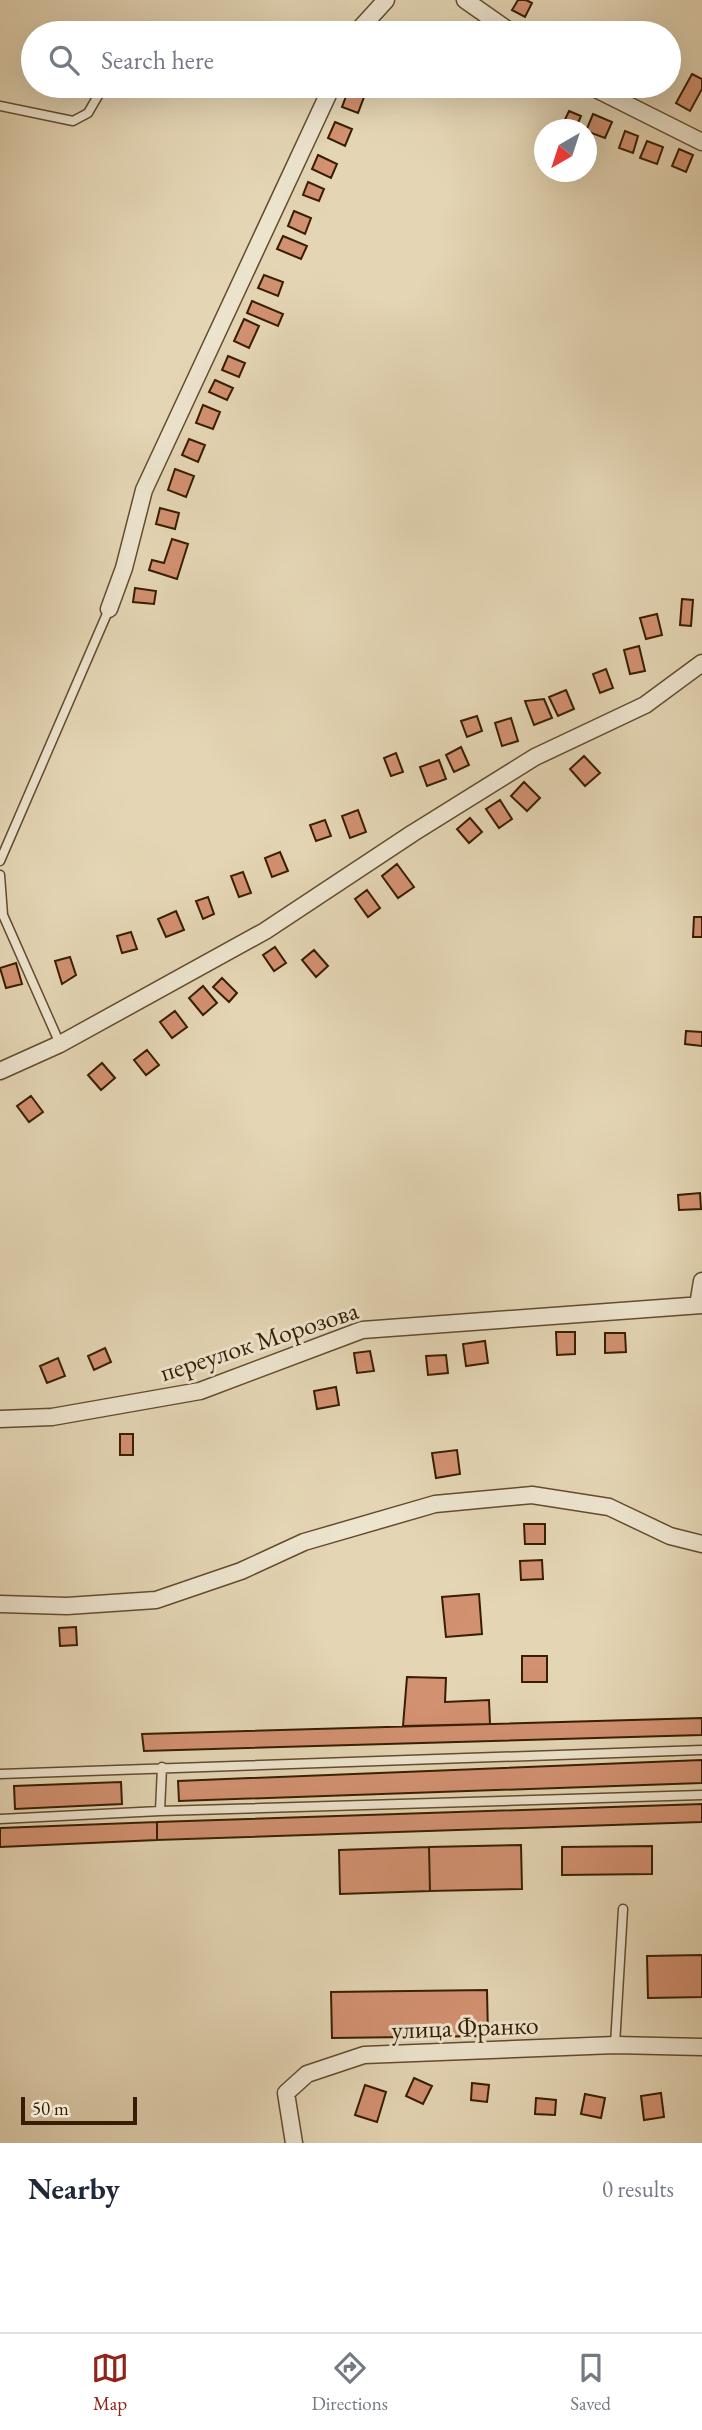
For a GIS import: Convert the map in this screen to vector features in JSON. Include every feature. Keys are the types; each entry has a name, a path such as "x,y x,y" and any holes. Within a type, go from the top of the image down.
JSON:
{"street":[{"path":"367,21 386,0"},
{"path":"465,0 495,21"},
{"path":"109,609 124,568 144,491 326,98"},
{"path":"614,98 702,142"},
{"path":"0,1071 60,1044 265,930 413,833 536,757 645,705 702,663"},
{"path":"700,1305 702,1281"},
{"name":"переулок Морозова","path":"0,1419 52,1417 200,1391 362,1330 700,1305"},
{"path":"0,1604 67,1606 156,1600 241,1571 304,1542 435,1504 532,1494 608,1507 670,1536 702,1544"},
{"name":"улица Франко","path":"293,2141 286,2093 307,2074 364,2055 615,2045 702,2047"}],"lane":[{"path":"0,106 73,121 88,114 97,98"},
{"path":"0,861 109,609"},
{"path":"0,875 3,915 60,1044"},
{"path":"0,1774 702,1750"},
{"path":"160,1811 162,1767"},
{"path":"0,1819 160,1811 702,1795"},
{"path":"615,2045 624,1909"}],"building":[{"path":"518,0 532,3 525,17 512,10"},
{"path":"692,74 702,79 702,89 690,111 676,103"},
{"path":"345,98 364,98 358,113 342,107"},
{"path":"569,111 581,116 580,119 565,119"},
{"path":"593,114 612,122 605,138 597,135 597,119 591,119"},
{"path":"335,122 352,129 345,146 328,138"},
{"path":"625,131 638,136 633,153 619,148"},
{"path":"647,141 663,147 657,164 640,158"},
{"path":"679,149 693,155 686,172 672,166"},
{"path":"318,155 337,164 331,178 312,169"},
{"path":"308,182 324,189 319,201 303,195"},
{"path":"294,211 311,218 305,234 288,226"},
{"path":"283,236 307,246 301,259 277,249"},
{"path":"264,275 283,282 278,296 258,288"},
{"path":"252,301 283,314 278,326 247,313"},
{"path":"244,319 259,326 249,348 234,341"},
{"path":"228,356 245,363 239,377 222,370"},
{"path":"215,380 233,388 227,400 209,392"},
{"path":"203,405 220,412 213,429 196,423"},
{"path":"189,439 205,445 198,462 182,455"},
{"path":"175,469 194,476 186,497 168,490"},
{"path":"160,508 179,513 175,529 156,524"},
{"path":"172,539 188,544 177,579 149,570 152,560 164,563"},
{"path":"135,588 156,591 154,604 133,602"},
{"path":"682,599 693,600 691,626 680,625"},
{"path":"657,614 662,635 646,639 640,618"},
{"path":"639,646 645,671 630,674 624,650"},
{"path":"606,669 613,688 600,693 593,674"},
{"path":"566,690 574,709 558,716 549,697"},
{"path":"544,699 552,718 534,725 525,701"},
{"path":"477,716 482,731 467,737 461,721"},
{"path":"511,718 518,741 502,746 495,723"},
{"path":"461,747 469,765 454,772 446,755"},
{"path":"396,753 403,772 391,776 384,758"},
{"path":"584,756 600,773 585,786 570,769"},
{"path":"439,760 446,779 427,786 420,767"},
{"path":"524,782 540,798 527,811 511,796"},
{"path":"500,800 512,819 499,828 486,809"},
{"path":"358,810 366,832 350,838 342,816"},
{"path":"470,818 482,832 469,843 457,829"},
{"path":"325,820 331,836 316,841 310,825"},
{"path":"280,852 288,871 272,877 265,858"},
{"path":"397,864 414,887 398,898 382,876"},
{"path":"243,872 251,893 239,897 231,876"},
{"path":"367,890 380,908 368,917 355,899"},
{"path":"208,897 214,914 203,919 196,901"},
{"path":"176,911 184,930 166,937 158,919"},
{"path":"694,917 702,917 702,937 693,937"},
{"path":"131,932 137,949 122,953 117,936"},
{"path":"275,947 286,963 274,971 263,955"},
{"path":"314,950 328,966 316,977 302,960"},
{"path":"70,957 76,975 62,984 55,961"},
{"path":"16,963 22,984 6,988 0,968"},
{"path":"222,978 237,993 229,1002 213,987"},
{"path":"203,986 217,1003 203,1015 189,998"},
{"path":"175,1011 187,1027 172,1038 160,1022"},
{"path":"686,1031 702,1032 702,1046 685,1044"},
{"path":"147,1050 159,1065 146,1075 134,1060"},
{"path":"102,1063 115,1078 101,1090 88,1075"},
{"path":"31,1096 43,1112 29,1122 17,1106"},
{"path":"700,1193 701,1209 679,1210 678,1195"},
{"path":"556,1332 575,1332 575,1354 557,1355"},
{"path":"605,1333 625,1333 626,1352 605,1353"},
{"path":"485,1341 488,1363 466,1366 463,1344"},
{"path":"105,1348 111,1362 94,1370 88,1356"},
{"path":"370,1351 374,1371 357,1373 354,1353"},
{"path":"446,1355 448,1373 428,1375 426,1356"},
{"path":"58,1358 65,1376 47,1383 40,1366"},
{"path":"336,1387 339,1405 317,1409 314,1391"},
{"path":"120,1434 133,1434 133,1455 120,1455"},
{"path":"457,1450 460,1474 436,1478 432,1453"},
{"path":"524,1524 545,1524 545,1544 525,1544"},
{"path":"542,1560 543,1579 521,1580 520,1561"},
{"path":"479,1594 482,1634 446,1637 442,1597"},
{"path":"76,1627 77,1645 60,1646 59,1628"},
{"path":"522,1656 547,1656 547,1682 522,1682"},
{"path":"407,1677 446,1678 445,1702 489,1700 490,1724 403,1726"},
{"path":"702,1718 702,1735 144,1751 142,1734"},
{"path":"702,1760 702,1783 179,1801 178,1781"},
{"path":"121,1782 122,1804 15,1809 14,1786"},
{"path":"702,1804 702,1822 157,1840 157,1822"},
{"path":"157,1822 157,1840 0,1847 0,1828"},
{"path":"521,1845 522,1889 430,1891 429,1847"},
{"path":"652,1846 652,1874 562,1875 562,1847"},
{"path":"429,1847 430,1891 340,1894 339,1850"},
{"path":"702,1955 702,1997 648,1998 647,1956"},
{"path":"487,1990 488,2036 332,2038 331,1992"},
{"path":"414,2078 432,2086 423,2104 406,2096"},
{"path":"472,2083 489,2085 487,2102 471,2100"},
{"path":"365,2085 386,2092 377,2122 355,2115"},
{"path":"661,2093 664,2117 644,2120 641,2096"},
{"path":"585,2094 605,2098 601,2118 581,2114"},
{"path":"536,2098 556,2100 555,2115 535,2114"}]}
